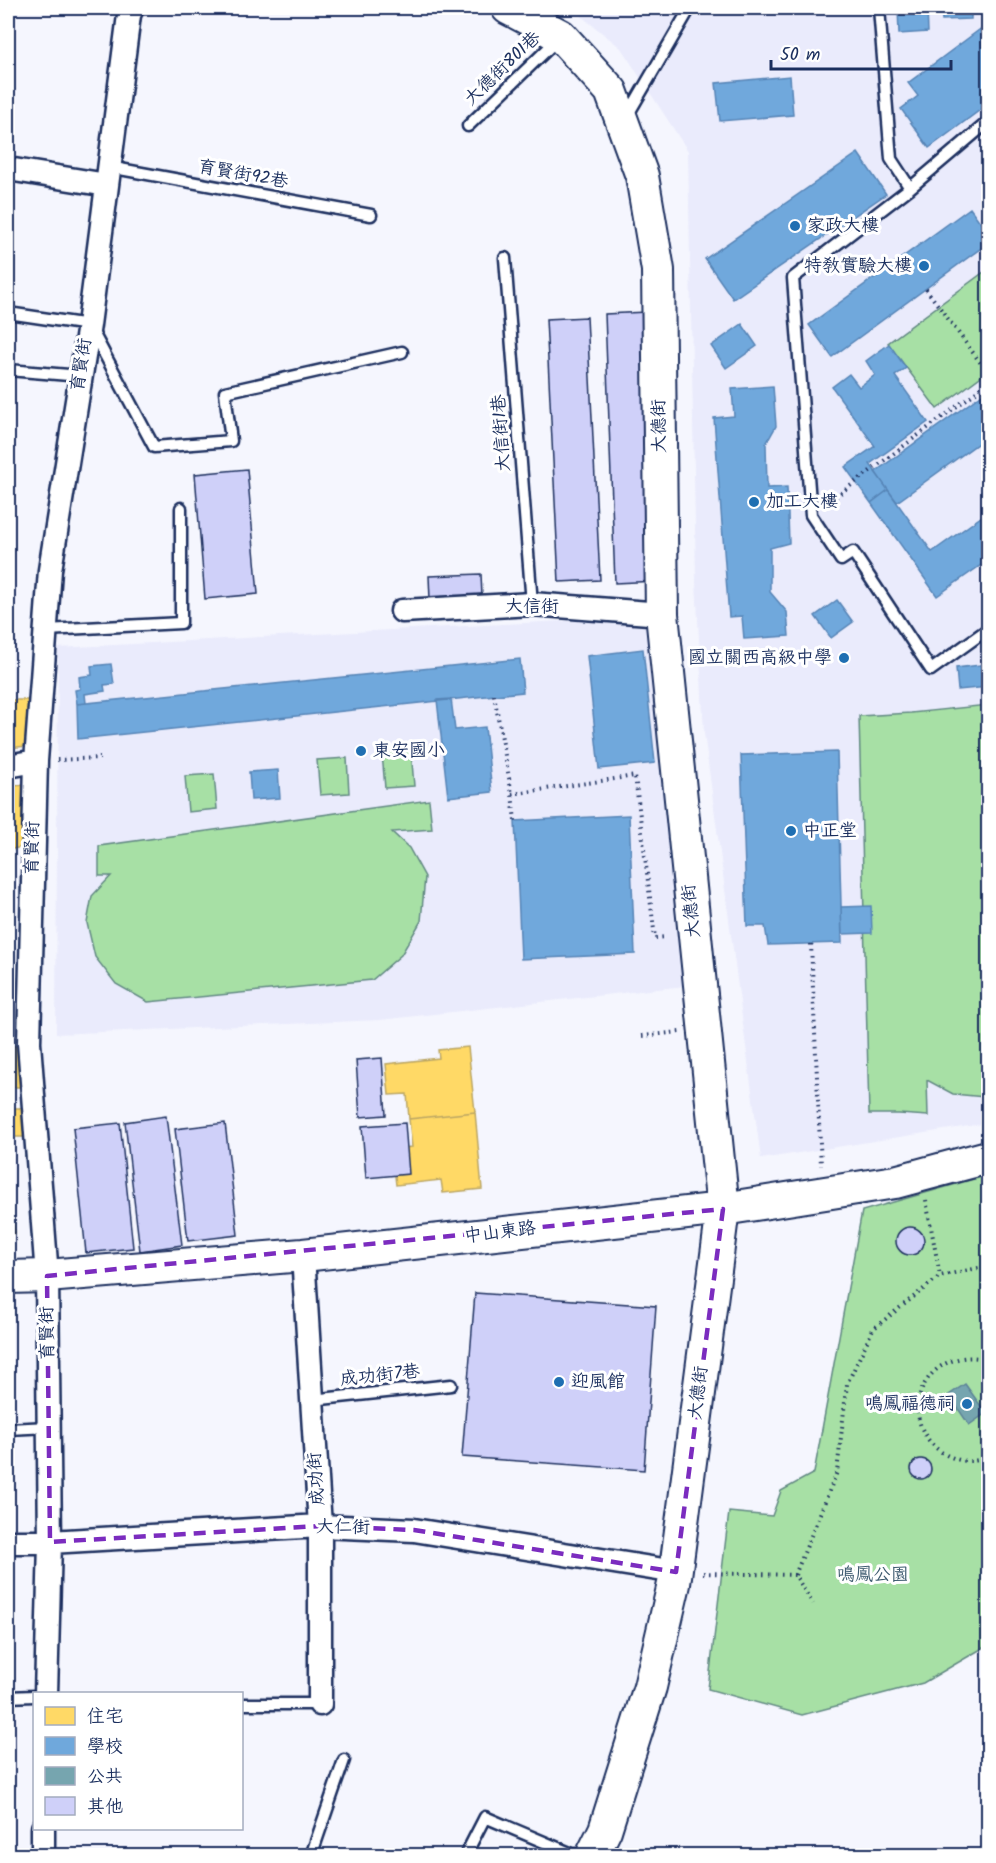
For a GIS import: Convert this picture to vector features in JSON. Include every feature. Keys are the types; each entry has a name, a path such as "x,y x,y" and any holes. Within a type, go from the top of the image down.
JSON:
{"street":[{"name":"育賢街","path":"46,1692 50,1542 47,1276 28,1043 36,761 50,570 89,325 129,15 132,8"},
{"name":"大德街","path":"508,8 561,36 611,91 642,176 658,270 662,614 723,1209 676,1572 650,1687 605,1830 592,1856"},
{"path":"8,169 108,176"},
{"name":"大信街","path":"402,611 532,604 662,614"},
{"path":"8,766 36,761"},
{"name":"中山東路","path":"8,1277 47,1276 303,1255 723,1209 895,1182 988,1157"},
{"name":"成功街","path":"303,1255 320,1526 320,1704"},
{"name":"大仁街","path":"8,1542 50,1542 320,1526 414,1530 676,1572"},
{"path":"43,1830 43,1856"}],"lane":[{"path":"623,124 690,8"},
{"path":"879,8 891,159 910,188"},
{"name":"大德街801巷","path":"468,126 561,36"},
{"path":"988,122 910,188 793,278 811,515 841,560 853,552 931,670 988,629"},
{"name":"育賢街92巷","path":"108,176 371,215"},
{"name":"大信街1巷","path":"505,258 532,604"},
{"path":"8,313 89,325 154,447 231,441 225,392 402,352"},
{"path":"8,370 81,376"},
{"path":"46,630 181,623 181,508"},
{"name":"成功街7巷","path":"312,1400 451,1385"},
{"path":"8,1430 49,1427"},
{"path":"8,1697 33,1696"},
{"path":"243,1704 320,1704"},
{"path":"311,1856 344,1761"},
{"path":"465,1856 485,1817 577,1856"}],"path":[{"path":"926,289 988,373"},
{"path":"811,515 988,383"},
{"path":"494,695 515,821"},
{"path":"36,761 100,758"},
{"path":"512,794 635,776 655,938 695,933"},
{"path":"811,944 823,1193"},
{"path":"642,1036 705,1030"},
{"path":"921,1175 940,1276"},
{"path":"795,1575 837,1472 847,1384 873,1329 940,1276 988,1266"},
{"path":"988,1360 978,1357 960,1357 943,1364 930,1376 921,1392 918,1408 920,1425 928,1439 940,1451 955,1459 971,1461 988,1458"},
{"path":"676,1572 795,1575"},
{"path":"795,1575 813,1604"}],"highlighted area":[{"path":"723,1209 676,1572 414,1530 320,1526 50,1542 47,1276"}],"shaded area":[{"name":"國立關西高級中學","path":"571,8 988,8 988,1123 761,1159 704,733 696,582 688,151 621,48"},
{"name":"東安國小","path":"653,616 685,986 380,1020 56,1034 58,648"}],"green space":[{"path":"988,269 988,371 937,409 888,343"},
{"path":"988,705 988,1096 953,1094 927,1080 928,1116 869,1114 859,716"},
{"path":"411,750 414,786 385,788 382,753"},
{"path":"347,758 349,793 320,795 317,760"},
{"path":"214,774 217,809 188,812 185,776"},
{"path":"429,800 432,829 392,832 409,848 425,877 421,921 401,955 372,980 148,1002 116,984 95,957 87,923 92,896 111,876 99,876 99,846"},
{"name":"鳴鳳公園","path":"988,1175 988,1645 923,1683 802,1715 708,1689 729,1512 772,1516 781,1491 814,1473 862,1211"}],"building: 住宅":[{"path":"8,700 29,700 27,746 8,748"},
{"path":"28,785 22,847 8,850 8,786"},
{"path":"8,1046 17,1046 22,1087 8,1087"},
{"path":"468,1047 475,1112 409,1119 407,1094 389,1095 386,1064 439,1058 438,1050"},
{"path":"8,1108 24,1108 30,1137 8,1137"},
{"path":"475,1112 482,1189 443,1193 441,1180 396,1185 392,1149 412,1147 409,1119"},
{"path":"8,1187 15,1233 8,1235"}],"building: 學校":[{"path":"898,8 927,8 928,32 899,34"},
{"path":"941,8 971,8 971,19 942,20"},
{"path":"983,27 988,35 988,104 929,148 901,109 918,96 908,83"},
{"path":"790,76 793,115 720,121 716,83"},
{"name":"家政大樓","path":"858,153 886,194 733,299 705,259"},
{"name":"特教實驗大樓","path":"970,208 988,233 988,243 832,357 809,325"},
{"path":"742,324 757,346 726,368 711,346"},
{"path":"889,344 906,368 895,376 928,422 870,464 888,490 871,503 845,467 875,446 832,387 849,374 859,387 875,375 866,361"},
{"name":"加工大樓","path":"773,386 776,426 766,444 767,488 787,487 789,543 770,548 770,592 787,612 789,636 744,639 742,616 729,617 714,418 734,416 732,389"},
{"path":"988,390 988,436 897,502 875,472"},
{"path":"888,490 932,552 988,512 988,560 937,596 871,503"},
{"path":"837,600 853,622 831,638 815,616"},
{"path":"643,649 655,763 599,769 587,656"},
{"path":"520,659 523,692 78,739 77,704"},
{"path":"111,664 114,684 104,685 105,691 85,694 86,703 77,704 75,690 80,689 79,677 92,675 91,666"},
{"path":"988,664 988,687 958,690 956,668"},
{"path":"451,699 455,730 485,727 492,792 448,797 437,700"},
{"name":"中正堂","path":"837,752 842,943 768,945 765,926 747,926 741,755"},
{"path":"278,770 280,798 251,800 249,772"},
{"path":"629,815 635,954 521,959 515,821"},
{"path":"871,906 872,933 842,934 841,907"}],"building: 公共":[{"name":"鳴鳳福德祠","path":"965,1384 986,1413 969,1425 949,1395"}],"building: 其他":[{"path":"647,312 657,581 615,583 605,314"},
{"path":"587,317 600,580 559,582 546,319"},
{"path":"247,469 258,594 205,599 195,474"},
{"path":"481,574 482,597 430,599 429,576"},
{"path":"382,1058 386,1115 360,1117 356,1060"},
{"path":"166,1116 182,1245 140,1251 125,1122"},
{"path":"120,1123 133,1248 86,1253 73,1128"},
{"path":"225,1123 238,1235 188,1241 175,1129"},
{"path":"405,1123 409,1174 366,1178 362,1126"},
{"path":"910,1227 920,1231 924,1241 920,1251 910,1255 900,1251 896,1241 900,1231"},
{"name":"迎風館","path":"475,1293 656,1306 644,1470 462,1457"},
{"path":"921,1459 928,1462 931,1469 928,1476 921,1479 914,1476 911,1469 914,1462"}],"place":[{"name":"家政大樓","path":"795,226"},
{"name":"特教實驗大樓","path":"924,266"},
{"name":"加工大樓","path":"754,502"},
{"name":"國立關西高級中學","path":"844,658"},
{"name":"東安國小","path":"361,751"},
{"name":"中正堂","path":"791,831"},
{"name":"迎風館","path":"559,1382"},
{"name":"鳴鳳福德祠","path":"967,1404"}]}
